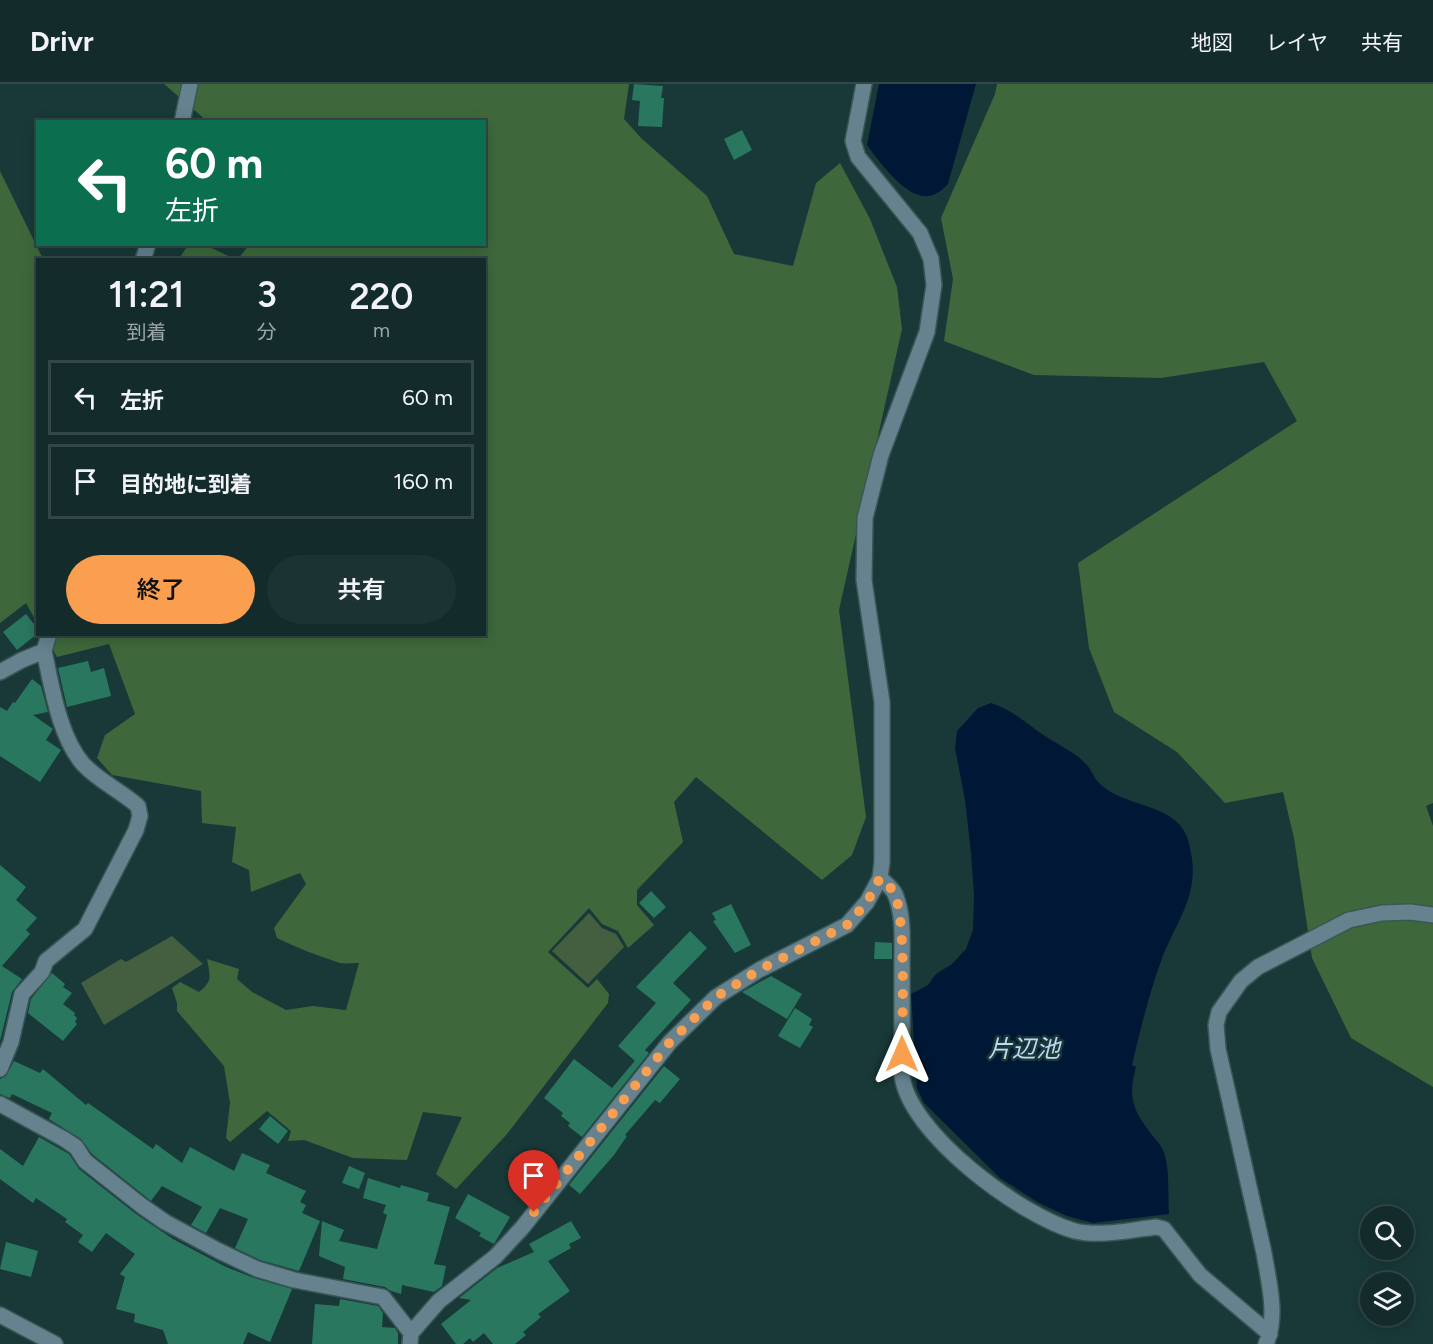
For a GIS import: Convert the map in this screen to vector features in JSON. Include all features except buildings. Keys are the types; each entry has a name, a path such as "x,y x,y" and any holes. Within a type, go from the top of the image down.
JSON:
{"street":[{"path":"182,120 190,84"},
{"path":"0,1104 45,1127 76,1148 85,1161 165,1222 219,1251 257,1269 294,1280 383,1297 411,1338 439,1301 495,1257 522,1228 670,1042 716,997 759,970 847,925 867,902 880,878 882,862 882,702 864,580 865,518 881,454 927,332 934,285 931,259 920,233 858,157 853,141 864,84"},
{"path":"0,1069 11,1042 22,994 42,972 46,961 85,929 136,830 140,816 138,806 93,773 82,762 61,724 44,651 49,636"},
{"path":"0,672 44,651"},
{"path":"880,878 894,892 900,910 902,1076 908,1099 923,1122 995,1189 1051,1221 1075,1231 1103,1233 1156,1227 1164,1229 1200,1275 1268,1339"},
{"path":"1268,1339 1272,1314 1264,1253 1218,1049 1216,1025 1219,1012 1249,973 1309,939 1349,920 1382,913 1410,912 1433,915"},
{"path":"0,1315 55,1344"}],"green space":[{"path":"164,84 629,84 624,119 641,138 707,196 734,254 793,266 816,183 840,163 870,219 897,287 902,329 839,610 866,817 852,855 822,880 696,777 674,802 683,842 637,890 637,905 654,925 628,948 618,931 602,924 589,908 548,952 588,988 597,979 609,994 608,1003 507,1134 456,1189 436,1174 462,1117 423,1112 407,1160 353,1158 304,1140 288,1141 291,1131 267,1111 230,1142 226,1138 230,1103 224,1066 177,1011 172,988 180,982 199,992 207,985 209,978 207,959 239,969 237,979 252,992 286,1010 313,1006 346,1010 359,963 340,963 277,938 274,928 306,884 300,873 251,892 249,870 232,862 236,827 202,823 201,791 112,775 97,758 105,735 135,714 109,644 57,657 45,636 486,636 486,258 239,258 248,246 486,246 486,120 206,120"},
{"path":"997,84 1433,84 1433,803 1426,806 1433,826 1433,1087 1351,1038 1312,958 1294,838 1283,792 1225,803 1177,752 1114,712 1089,648 1078,563 1297,421 1264,362 1161,378 1034,375 944,341 953,279 941,218 995,94"},
{"path":"0,171 43,258 36,258 36,621 26,603 0,623"},
{"path":"187,246 207,246 233,258 180,258"},
{"path":"589,913 602,928 616,934 624,947 588,984 552,951"},
{"path":"172,936 203,964 104,1025 81,983 121,959 126,962"}],"water":[{"path":"879,84 976,84 948,184 937,193 927,196 907,189 897,181 867,145"},
{"name":"片辺池","path":"991,703 1014,714 1077,756 1088,766 1099,783 1108,790 1170,817 1179,824 1187,838 1193,869 1189,898 1165,950 1132,1065 1136,1067 1132,1086 1135,1108 1143,1123 1162,1147 1165,1157 1168,1173 1169,1214 1093,1223 1067,1216 1039,1203 1000,1178 924,1103 917,1088 911,994 928,985 936,974 952,964 966,949 973,930 974,895 971,853 965,800 955,748 957,731 978,708"}],"route":[{"path":"534,1212 670,1042 716,997 759,970 847,925 867,902 880,878 894,892 900,910 902,1054"}]}
